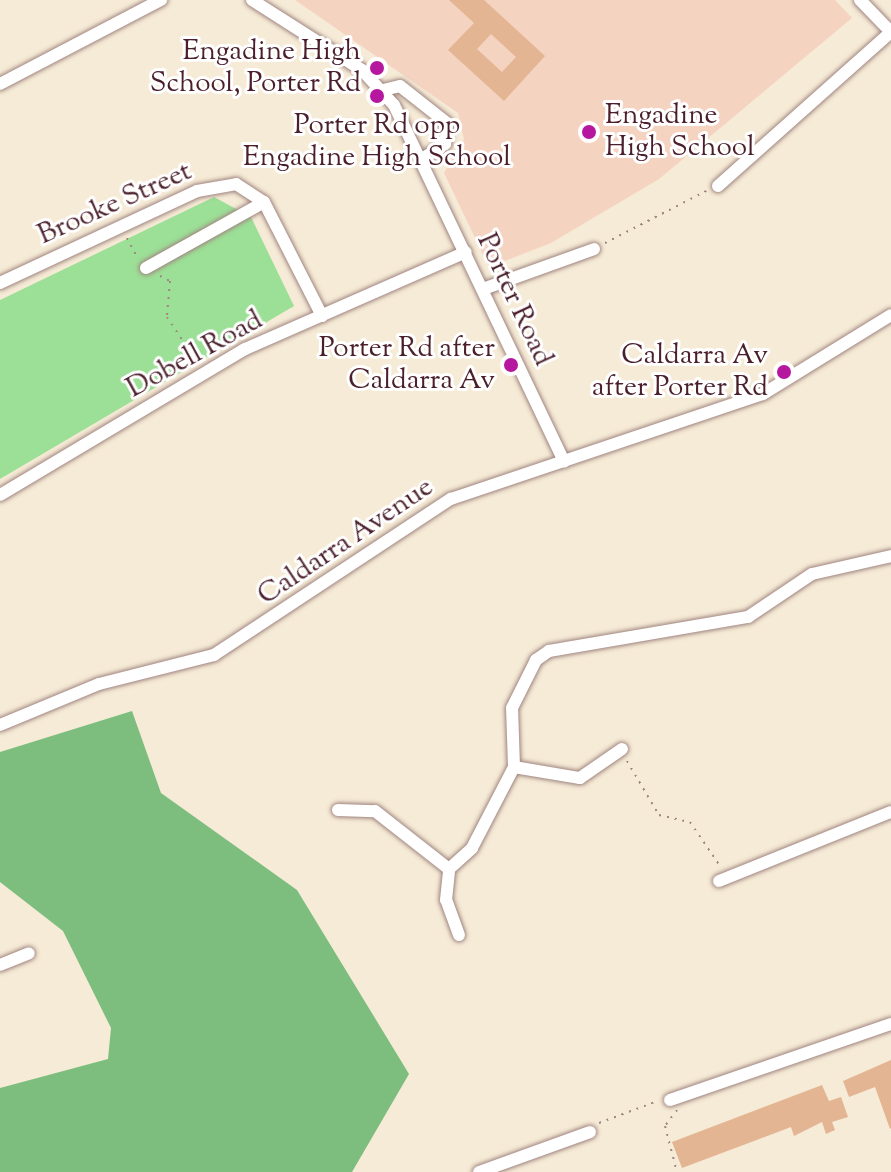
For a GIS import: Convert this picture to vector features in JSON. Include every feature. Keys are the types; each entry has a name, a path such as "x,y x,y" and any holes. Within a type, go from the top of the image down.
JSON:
{"street":[{"path":"0,84 161,0"},
{"name":"Porter Road","path":"252,0 383,90 422,159 564,461"},
{"path":"718,186 891,32 860,0"},
{"name":"Porter Road","path":"383,90 400,86 447,123 445,144 422,159"},
{"name":"Brooke Street","path":"0,283 223,183 264,202"},
{"path":"146,268 264,202 322,316"},
{"path":"483,289 594,249"},
{"name":"Dobell Road","path":"0,495 203,374 322,316 466,252"},
{"name":"Caldarra Avenue","path":"0,725 99,684 214,655 451,499 788,383 891,315"},
{"path":"459,935 446,900 449,869 472,848 514,767 517,688 549,651 748,617 812,574 891,556"},
{"path":"514,767 580,778 622,749"},
{"path":"338,810 375,811 449,869"},
{"path":"719,881 891,812"},
{"path":"0,965 29,953"},
{"path":"674,1100 891,1024"},
{"path":"479,1172 590,1132"}],"path":[{"path":"594,249 718,186"},
{"path":"122,226 146,268 170,281 167,317 203,374"},
{"path":"622,749 659,815 677,813 697,832 723,869 719,881"},
{"path":"590,1132 605,1115 674,1100"},
{"path":"674,1100 665,1126 677,1172"}],"shaded area":[{"name":"Engadine High School","path":"295,0 835,0 852,18 659,179 551,243 489,267 444,173 464,139 458,113"}],"green space":[{"path":"214,197 251,217 294,306 0,479 0,300"},
{"path":"132,711 161,793 297,890 409,1074 352,1172 0,1172 0,1088 108,1059 111,1028 63,931 0,882 0,752"}],"building":[{"path":"449,0 484,0 545,56 504,101 448,50 474,23","holes":["491,34 516,57 502,72 477,49"]},
{"path":"891,1060 890,1129 875,1087 849,1097 843,1081"},
{"path":"822,1085 829,1101 841,1097 848,1117 832,1122 835,1130 826,1134 822,1122 794,1136 791,1127 682,1168 672,1142"}],"place":[{"name":"Engadine High School, Porter Rd","path":"377,68"},
{"name":"Porter Rd opp Engadine High School","path":"377,96"},
{"name":"Engadine High School","path":"589,132"},
{"name":"Porter Rd after Caldarra Av","path":"511,365"},
{"name":"Caldarra Av after Porter Rd","path":"784,372"}]}
